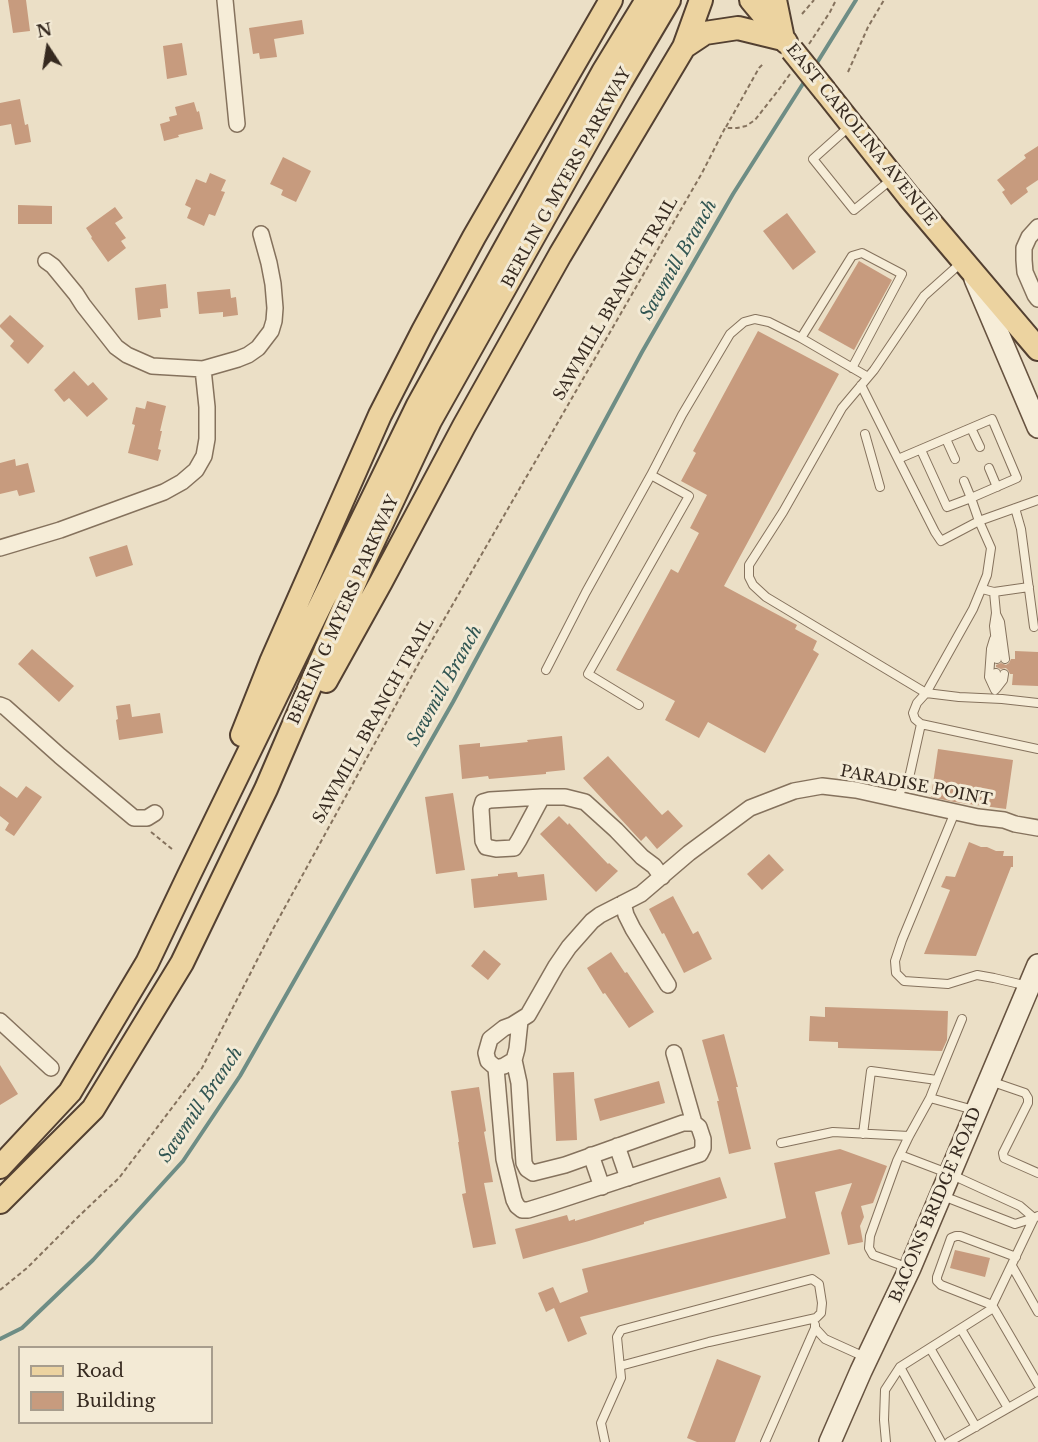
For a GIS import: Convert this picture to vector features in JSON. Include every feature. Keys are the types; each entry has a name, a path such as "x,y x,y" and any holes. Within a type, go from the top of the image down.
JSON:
{"main road":[{"path":"189,875 271,662 381,415 423,330 474,237 611,0"},
{"name":"BERLIN G MYERS PARKWAY","path":"0,1202 93,1109 182,963 266,789 364,561 430,422 612,76 646,0"},
{"name":"BERLIN G MYERS PARKWAY","path":"0,1167 70,1092 147,963 418,405 612,76 669,0"},
{"path":"266,789 554,265 684,47 701,0"},
{"name":"EAST CAROLINA AVENUE","path":"751,0 967,266 1038,349"},
{"path":"775,0 793,52"},
{"path":"684,47 705,33 738,28 793,52"},
{"path":"967,266 1038,427"},
{"name":"BACONS BRIDGE ROAD","path":"830,1442 910,1268 989,1081 1034,988 1038,965"}],"street":[{"path":"225,0 237,124"},
{"path":"1038,227 1029,237 1024,248 1025,272 1038,299"},
{"path":"46,261 53,266 76,294 116,347 127,356 152,366 203,369 248,355 258,348 271,331 275,308 273,284 261,234"},
{"path":"0,548 60,530 164,492 182,482 196,470 204,456 207,439 207,407 203,369"},
{"path":"0,705 134,818 147,818 155,813"},
{"name":"PARADISE POINT","path":"602,1186 528,1210 522,1210 517,1206 510,1188 504,1159 496,1068 488,1061 486,1053 490,1039 504,1028 528,1015 556,966 592,921 641,894 689,853 750,808 794,791 822,786 856,790 1038,828"},
{"path":"542,797 513,848 486,847 483,841 481,809 483,802 490,800 542,797 565,797 585,802 654,866 662,877"},
{"path":"623,903 633,929 668,986"},
{"path":"0,1021 51,1068"},
{"path":"520,1021 514,1060 519,1083 524,1163 533,1173 564,1165 683,1123 694,1123"},
{"path":"591,1155 602,1186 700,1154 703,1139 699,1127 694,1123 674,1053"},
{"path":"496,1068 514,1060"},
{"path":"617,1146 628,1178"}],"lane":[{"path":"852,124 813,159 855,210 894,177"},
{"path":"801,338 852,256 862,253 902,274 852,368"},
{"path":"967,266 924,296 868,377 842,408 783,512 749,565 749,577 753,585 766,597 926,693 959,697 995,694 1038,703"},
{"path":"546,670 682,415 730,334 744,322 755,319 769,321 868,377"},
{"path":"861,385 941,540 979,521 1038,500"},
{"path":"898,459 992,419 1017,478 947,507 921,450"},
{"path":"971,428 980,447"},
{"path":"865,434 880,487"},
{"path":"946,439 955,459"},
{"path":"989,468 997,487"},
{"path":"639,705 588,674 689,496 651,475"},
{"path":"964,481 991,548 987,575 973,609 913,712 915,719 921,724 1038,749"},
{"path":"1015,508 1022,529 1034,627"},
{"path":"982,589 994,592 1029,587"},
{"path":"994,592 996,613 994,626 1001,659 1000,622 996,613"},
{"path":"995,635 991,649 989,677 995,694"},
{"path":"995,694 1000,674"},
{"path":"896,799 909,778 921,724"},
{"path":"955,812 902,940 895,961 896,973 904,981 948,984 977,975 1034,988"},
{"path":"910,1268 873,1255 869,1248 870,1236 900,1155 930,1098 962,1019"},
{"path":"863,1134 871,1071 937,1080"},
{"path":"989,1081 1024,1093 1028,1098 1028,1103 1003,1153 1004,1158 1038,1173"},
{"path":"930,1098 977,1111"},
{"path":"781,1143 833,1132 909,1136"},
{"path":"900,1155 950,1174 1020,1206 1036,1217"},
{"path":"941,1195 1015,1224 1036,1217"},
{"path":"886,1442 885,1390 900,1367 990,1310 1036,1217"},
{"path":"1016,1257 960,1236 951,1238 937,1281 941,1285 992,1305 1038,1384"},
{"path":"1012,1266 1038,1312"},
{"path":"605,1442 601,1423 621,1378 617,1337 621,1330 812,1279 819,1284 822,1303 821,1313 816,1318 709,1342 620,1366"},
{"path":"765,1442 815,1328 816,1318"},
{"path":"815,1328 825,1339 867,1358"},
{"path":"961,1329 1008,1408"},
{"path":"930,1348 976,1426"},
{"path":"900,1367 940,1442"},
{"path":"949,1442 1038,1391"}],"path":[{"path":"802,15 814,0"},
{"path":"725,128 746,126 755,120 780,88 793,52 830,12 836,0"},
{"path":"848,72 868,27 884,0"},
{"name":"SAWMILL BRANCH TRAIL","path":"0,1290 27,1268 120,1178 202,1068 273,929 420,661 702,173 759,68 764,63"},
{"path":"134,818 172,849"}],"building":[{"path":"8,0 26,0 30,31 13,33"},
{"path":"302,20 304,34 274,39 277,57 260,59 259,53 253,54 249,28"},
{"path":"182,43 187,75 167,79 163,46"},
{"path":"20,99 31,142 15,145 11,124 0,126 0,103"},
{"path":"194,102 197,112 199,111 203,129 164,141 160,124 170,121 169,117 177,115 175,107"},
{"path":"1038,146 1038,180 1026,188 1028,192 1011,205 1002,192 1005,190 997,180 1026,158 1024,155"},
{"path":"283,157 311,171 296,202 281,195 283,190 270,184"},
{"path":"210,173 226,180 221,191 225,192 215,216 209,214 204,226 187,218 191,208 185,205 196,179 206,183"},
{"path":"18,205 52,206 52,224 18,224"},
{"path":"115,207 123,218 115,223 126,238 121,241 126,248 108,262 86,228"},
{"path":"787,213 816,252 793,270 763,231"},
{"path":"859,261 892,280 854,350 818,330"},
{"path":"166,284 168,308 160,309 161,317 138,320 135,288"},
{"path":"230,289 231,298 236,297 238,315 223,317 223,312 199,314 197,292"},
{"path":"10,315 44,346 28,364 10,346 14,341 0,327"},
{"path":"758,331 839,374 724,586 797,625 795,629 817,641 813,650 819,654 765,753 708,722 699,738 665,720 675,701 616,670 671,569 678,573 699,533 690,528 707,495 681,481 696,453 693,451"},
{"path":"74,371 88,386 93,382 108,399 87,417 69,398 64,402 54,390"},
{"path":"147,401 166,406 160,431 162,431 158,449 161,450 158,461 128,453 135,425 132,424 136,407 145,409"},
{"path":"15,459 16,466 28,463 35,492 19,496 17,490 0,494 0,463"},
{"path":"127,545 133,565 96,577 89,557"},
{"path":"32,649 74,686 59,702 18,664"},
{"path":"1015,651 1038,652 1038,686 1012,685 1013,674 1010,674 1006,668 996,667 1001,663 1006,665 1011,659 1015,659"},
{"path":"130,704 132,717 160,713 163,733 119,740 116,706"},
{"path":"562,736 565,770 489,779 488,776 462,779 459,745 480,743 480,747"},
{"path":"938,749 1013,760 1006,809 931,797"},
{"path":"608,756 662,815 668,810 683,826 657,849 646,836 641,841 583,778"},
{"path":"0,786 17,798 26,786 42,797 14,836 5,830 9,823 0,816"},
{"path":"453,793 465,870 436,874 425,797"},
{"path":"559,816 618,871 596,892 540,834"},
{"path":"969,842 996,851 1004,851 1003,856 1013,856 1013,867 1011,867 976,956 924,954 950,890 941,887 946,876 955,877"},
{"path":"769,854 784,870 762,890 747,874"},
{"path":"517,872 518,877 544,874 547,900 474,908 471,879"},
{"path":"673,896 693,934 698,931 712,959 684,973 649,909"},
{"path":"484,950 501,964 488,980 471,966"},
{"path":"611,952 654,1012 629,1028 605,993 603,994 587,968"},
{"path":"825,1007 948,1011 947,1040 942,1051 838,1048 838,1042 809,1041 810,1016 825,1017"},
{"path":"724,1034 751,1149 729,1154 717,1101 719,1101 702,1040"},
{"path":"0,1065 18,1094 0,1105"},
{"path":"574,1072 577,1140 556,1141 553,1073"},
{"path":"659,1081 665,1103 600,1121 594,1099"},
{"path":"479,1087 493,1182 484,1183 496,1244 473,1248 462,1194 466,1193 451,1091"},
{"path":"840,1149 887,1166 873,1203 861,1206 864,1217 860,1226 863,1242 848,1245 841,1213 852,1183 815,1192 830,1254 580,1317 587,1334 568,1342 554,1308 546,1312 538,1293 553,1287 560,1303 588,1292 582,1269 786,1218 774,1163"},
{"path":"720,1177 727,1198 523,1259 515,1229 567,1215 569,1221 575,1219 575,1221"},
{"path":"955,1250 990,1258 985,1277 950,1268"},
{"path":"717,1359 761,1376 735,1442 697,1442 687,1438"}],"waterway":[{"name":"Sawmill Branch","path":"815,66 856,0"},
{"name":"Sawmill Branch","path":"0,1339 22,1328 93,1260 183,1161 240,1076 453,702 642,352 733,194 806,79"}]}
